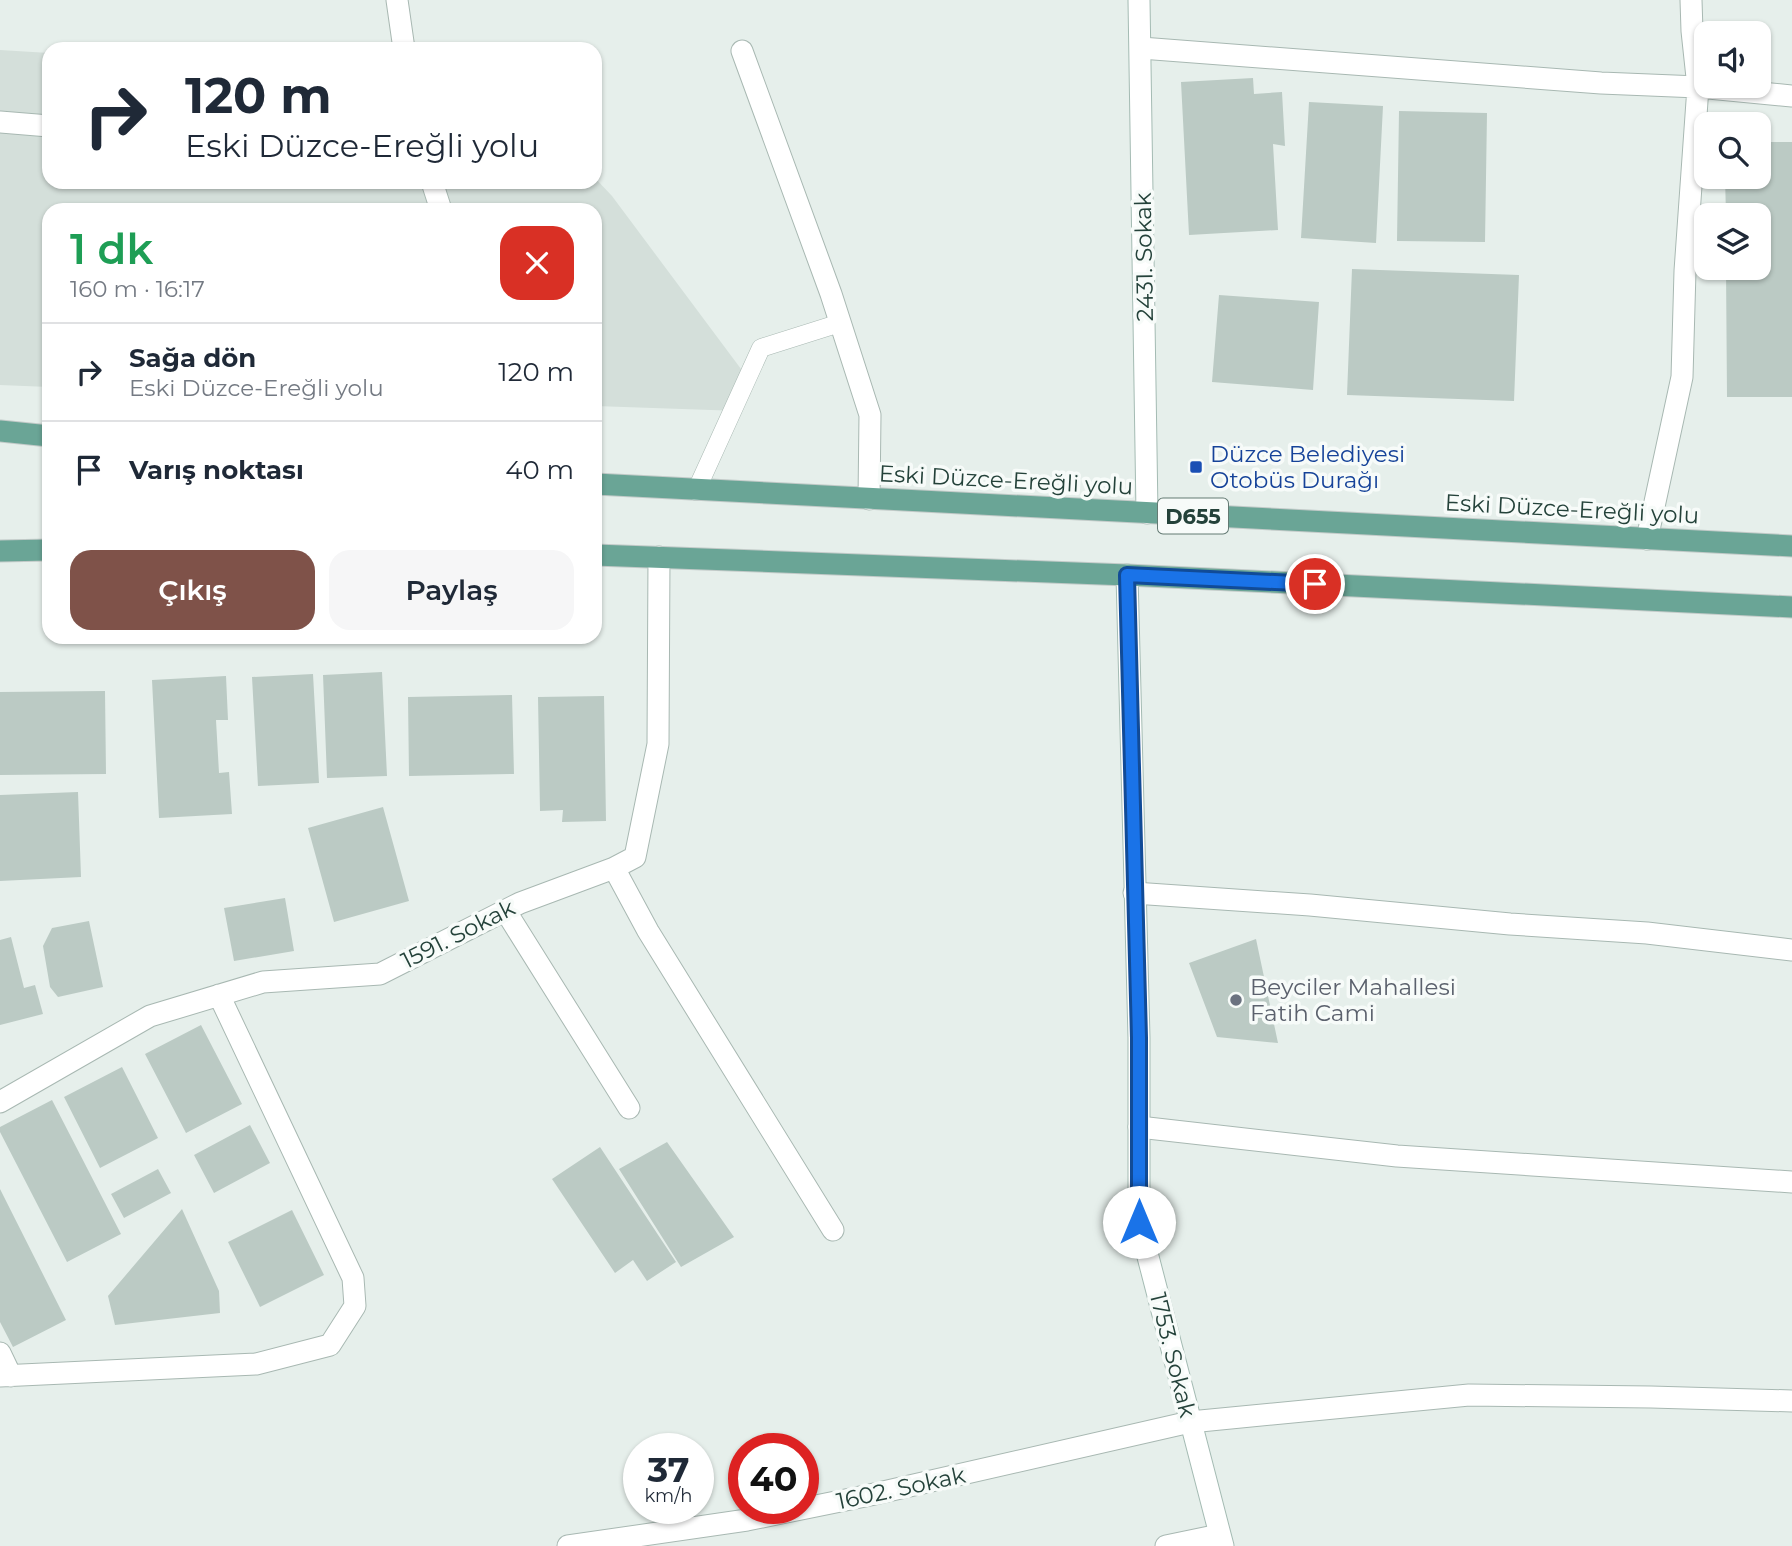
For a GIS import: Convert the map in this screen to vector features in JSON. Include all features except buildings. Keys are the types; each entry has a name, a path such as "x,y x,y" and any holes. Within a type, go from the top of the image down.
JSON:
{"main road":[{"path":"0,431 42,435"},
{"name":"Eski Düzce-Ereğli yolu","path":"602,484 1792,546"},
{"path":"0,551 42,550"},
{"path":"602,555 1127,575 1792,607"}],"street":[{"path":"397,0 403,42"},
{"name":"2431. Sokak","path":"1139,0 1147,513"},
{"path":"1691,0 1694,50"},
{"path":"1141,48 1601,83 1694,87"},
{"path":"742,51 840,323 870,415 869,499"},
{"path":"1771,94 1792,96"},
{"path":"1647,540 1682,377 1685,257 1697,98"},
{"path":"0,122 42,125"},
{"name":"1591. Sokak","path":"0,1102 150,1016 262,982 380,974 505,910 614,868 635,857 658,744 659,557"},
{"name":"1753. Sokak","path":"1127,575 1139,1222 1221,1541"},
{"path":"614,868 648,931 833,1230"},
{"path":"1134,893 1647,933 1792,950"},
{"path":"505,910 629,1108"},
{"path":"0,1353 5,1376 256,1364 330,1345 355,1306 354,1278 219,995"},
{"path":"1139,1127 1397,1156 1792,1182"},
{"name":"1602. Sokak","path":"568,1546 747,1520 1191,1422 1469,1395 1792,1401"},
{"path":"1166,1546 1221,1541"}],"lane":[{"path":"696,491 761,348 840,323"}],"shaded area":[{"path":"0,50 42,53 42,189 602,189 602,185 744,373 740,411 602,406 602,203 42,203 42,387 0,385"}],"place":[{"name":"Düzce Belediyesi Otobüs Durağı","path":"1196,467"},
{"name":"Beyciler Mahallesi Fatih Cami","path":"1236,1000"}],"route":[{"path":"1139,1222 1139,1038 1127,575 1315,584"}]}
